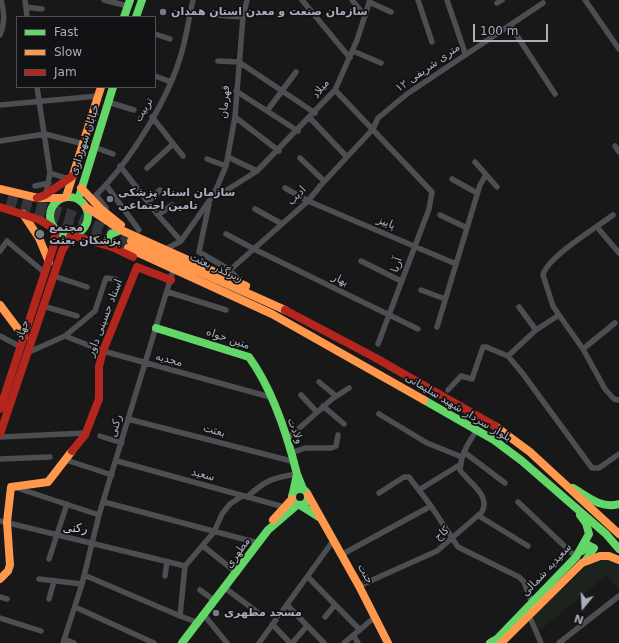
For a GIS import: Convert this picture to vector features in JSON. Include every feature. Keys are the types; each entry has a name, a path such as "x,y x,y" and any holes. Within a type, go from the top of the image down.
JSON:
{"main road":[{"path":"136,16 142,0"},
{"path":"124,16 129,3"},
{"name":"خیابان شهرداری","path":"64,197 84,144 101,88"},
{"name":"خیابان شهرداری","path":"79,200 80,188 113,88"},
{"path":"0,189 27,202 45,196 72,177"},
{"path":"80,188 101,209 112,217 129,241"},
{"path":"35,199 47,200 64,197 79,200 86,207 121,230 129,241 166,249 278,302 292,313"},
{"path":"54,229 50,220 50,209 54,203 64,197"},
{"path":"3,201 22,214 40,220 54,229 112,247 171,277 272,320 288,323"},
{"path":"22,214 27,202"},
{"path":"71,235 81,231 86,224 88,216 86,207"},
{"path":"22,214 39,238 49,262"},
{"name":"جهاد","path":"0,409 3,388 24,337 49,262 54,229"},
{"path":"112,247 110,241 111,234 114,231 121,230"},
{"name":"جهاد","path":"0,435 62,251 71,235"},
{"name":"زیرگذر بعثت","path":"129,241 292,313"},
{"name":"زیرگذر بعثت","path":"129,241 288,323"},
{"name":"استاد حسینی داور","path":"11,487 48,482 86,434 99,399 99,366 103,351 137,267 171,277"},
{"path":"0,305 24,337"},
{"name":"بلوار سردار شهید سلیمانی","path":"292,313 414,379 501,430 530,452 565,482 619,534"},
{"name":"بلوار سردار شهید سلیمانی","path":"288,323 477,430 522,461 606,534 619,549"},
{"name":"متین خواه","path":"156,328 249,357 255,363 270,397"},
{"path":"407,390 414,379"},
{"name":"ولادت","path":"270,397 295,462 297,474"},
{"path":"296,500 297,474"},
{"name":"جنت","path":"297,474 306,492 315,505 319,517 359,586 388,643"},
{"path":"565,482 597,503 606,506 614,506 619,504"},
{"path":"0,579 8,570 10,564 4,521 11,487"},
{"path":"297,489 306,492 307,502 296,500 297,489"},
{"name":"جنت","path":"296,500 319,517"},
{"name":"مطهری","path":"268,530 272,522 284,508 296,500"},
{"name":"مطهری","path":"182,643 199,623 268,530 296,500"},
{"name":"سعیدیه شمالی","path":"490,643 532,603 576,557 585,542 589,534 589,528 570,504"},
{"path":"576,557 588,546 593,547 594,550 582,563"},
{"name":"سعیدیه شمالی","path":"501,643 582,563 597,556 606,555 619,560"}],"street":[{"path":"0,35 4,26 4,11 1,0"},
{"path":"25,0 27,16"},
{"path":"104,0 129,3"},
{"name":"تربیت","path":"112,217 96,195 106,185 120,166 152,117 171,82 182,52 193,0"},
{"name":"قهرمان","path":"181,241 214,194 226,166 235,117 236,91 247,0"},
{"path":"302,0 350,58"},
{"path":"352,0 365,16"},
{"path":"418,0 432,42"},
{"path":"447,0 465,54"},
{"path":"584,0 619,49"},
{"path":"370,1 391,12"},
{"name":"میلاد","path":"214,194 227,190 257,171 313,116 335,90 350,58 370,1"},
{"name":"۱۲ متری شریفی","path":"372,130 378,118 406,94 543,3"},
{"path":"26,7 42,9"},
{"path":"216,15 244,17"},
{"path":"510,25 555,94"},
{"path":"156,34 170,39"},
{"path":"352,51 381,63"},
{"path":"218,61 239,62 283,91 313,116 347,157"},
{"path":"267,111 296,72"},
{"path":"156,76 171,82"},
{"path":"37,88 50,173 45,196"},
{"path":"335,90 372,130"},
{"path":"236,91 298,131"},
{"path":"0,105 98,96"},
{"path":"108,102 134,110"},
{"path":"152,117 183,156"},
{"path":"235,117 279,151"},
{"name":"ادیب","path":"230,270 308,201 324,181 372,130"},
{"name":"آریا","path":"372,130 432,192 429,209 378,344"},
{"path":"0,141 45,134 84,144"},
{"path":"147,168 173,144"},
{"path":"615,146 619,152"},
{"path":"94,147 113,154"},
{"path":"228,158 257,171"},
{"path":"300,158 324,181"},
{"path":"207,159 226,166"},
{"path":"475,162 497,186"},
{"path":"120,166 158,215 181,241 166,249"},
{"path":"50,173 72,177"},
{"path":"437,327 477,193 486,175"},
{"path":"452,179 477,193"},
{"path":"35,186 49,183"},
{"path":"106,185 139,230"},
{"name":"پاییز","path":"285,188 308,201 456,264"},
{"path":"148,202 160,190"},
{"path":"209,201 198,252 230,270 242,284"},
{"path":"158,215 172,205"},
{"path":"255,209 282,224"},
{"path":"440,215 467,228"},
{"path":"613,215 556,257 547,266 543,275 553,306 583,349 605,389 614,399 619,400"},
{"path":"597,227 619,253"},
{"name":"بهار","path":"226,234 418,329"},
{"path":"0,251 7,241 45,273"},
{"path":"361,260 402,281"},
{"path":"54,276 87,286"},
{"name":"رکنی","path":"64,641 82,584 99,515 117,461 144,363 168,292 171,277"},
{"path":"27,353 65,336 95,311 106,278 115,279"},
{"path":"421,290 445,299"},
{"path":"168,292 226,310"},
{"path":"43,306 77,316"},
{"path":"519,307 536,330"},
{"path":"508,356 536,330 559,315"},
{"path":"583,349 615,323"},
{"path":"0,336 20,347"},
{"name":"مجدیه","path":"65,336 103,351 270,397"},
{"path":"448,390 461,376 472,379 484,347 508,356 523,374 590,467 594,469 601,467 619,454"},
{"path":"319,382 336,396"},
{"path":"286,440 323,406 349,388"},
{"path":"301,395 317,412"},
{"path":"323,406 344,424"},
{"path":"379,414 427,442 463,454 505,483"},
{"name":"بعثت","path":"128,419 295,462"},
{"path":"477,430 463,454 460,470 465,478 480,492 484,499 484,507 479,516 528,546"},
{"path":"0,435 86,434"},
{"path":"291,453 305,448 331,448 336,446 338,435"},
{"path":"100,436 122,443"},
{"path":"0,459 50,457"},
{"path":"66,460 112,475"},
{"name":"سعید","path":"117,461 284,508"},
{"path":"419,490 460,464"},
{"path":"180,616 185,566 214,532 222,514 230,504 263,483 276,477 297,474"},
{"path":"379,493 407,476 431,506 458,548 519,577 524,582 532,603"},
{"path":"11,487 99,515"},
{"path":"104,502 258,543"},
{"path":"518,502 576,557"},
{"path":"49,559 67,504"},
{"path":"342,555 431,506"},
{"name":"کاج","path":"359,586 437,551 479,516"},
{"path":"4,521 185,566"},
{"path":"258,643 273,625 333,541"},
{"path":"203,546 237,573"},
{"path":"164,576 167,562"},
{"path":"84,575 199,623"},
{"path":"308,577 360,630"},
{"path":"38,579 82,584"},
{"path":"49,599 54,581"},
{"path":"225,588 257,612"},
{"path":"200,590 215,601"},
{"path":"559,643 619,596"},
{"path":"0,597 6,599"},
{"path":"287,605 324,643"},
{"path":"325,617 335,605"},
{"path":"75,607 154,643"},
{"path":"204,615 227,643"},
{"path":"529,615 540,643"},
{"path":"344,643 375,617"},
{"path":"0,618 41,631"},
{"path":"273,625 290,643 293,642 307,626"},
{"path":"353,635 358,643"},
{"path":"64,641 74,643"}],"shaded area":[{"path":"598,559 605,559 619,563 619,591 607,575 539,631 534,617 535,614 584,569"}],"tunnel":[{"path":"8,197 69,214 131,241"},
{"path":"6,204 66,223 128,248"}],"traffic: fast":[{"path":"124,16 130,0"},
{"path":"136,16 142,0"},
{"path":"80,194 113,88"},
{"path":"65,197 73,197 83,202 87,209 88,216 87,223 83,230 73,235 65,235 55,230 53,227 50,220 50,212 55,202 58,200 65,197"},
{"path":"112,247 110,241 111,234 121,230"},
{"path":"156,328 249,357 258,370 272,398 289,443 297,474"},
{"path":"424,400 494,440 522,461 606,534 619,549"},
{"path":"293,493 297,474 303,489"},
{"path":"573,488 600,504 619,504"},
{"path":"297,489 303,489 308,494 308,497 306,503 303,505 297,505 292,500 292,494 297,489"},
{"path":"182,643 268,530 297,505"},
{"path":"300,505 319,517"},
{"path":"490,643 497,639 576,557 589,534 586,523 580,515"},
{"path":"582,551 588,545 594,548 586,560"}],"traffic: slow":[{"path":"66,197 101,88"},
{"path":"81,188 101,209 121,225"},
{"path":"0,189 38,198 62,198"},
{"path":"86,207 121,230 246,286"},
{"path":"23,214 39,238 49,262"},
{"path":"131,241 285,310"},
{"path":"128,248 272,314 424,400"},
{"path":"0,305 24,337"},
{"path":"495,426 530,452 619,534"},
{"path":"0,579 8,571 10,565 7,522 11,487 48,482 72,451"},
{"path":"308,495 359,586 388,643"},
{"path":"273,520 292,499"},
{"path":"501,643 582,563 600,556 609,556 619,560"}],"traffic: jam":[{"path":"37,198 45,195 74,175"},
{"path":"0,207 40,220 53,228"},
{"path":"0,409 53,248 56,231"},
{"path":"0,434 62,251 71,235"},
{"path":"71,235 112,247 133,257"},
{"path":"72,451 85,435 99,399 99,366 103,351 137,267 171,280"},
{"path":"285,310 374,357 495,426"}],"place":[{"name":"سازمان صنعت و معدن استان همدان","path":"163,12"},
{"name":"سازمان اسناد پزشکی تامین اجتماعی","path":"110,199"},
{"name":"مجتمع پزشکان بعثت","path":"40,234"},
{"name":"مسجد مطهری","path":"216,613"}],"district":[{"name":"رکنی","path":"75,529"}]}
